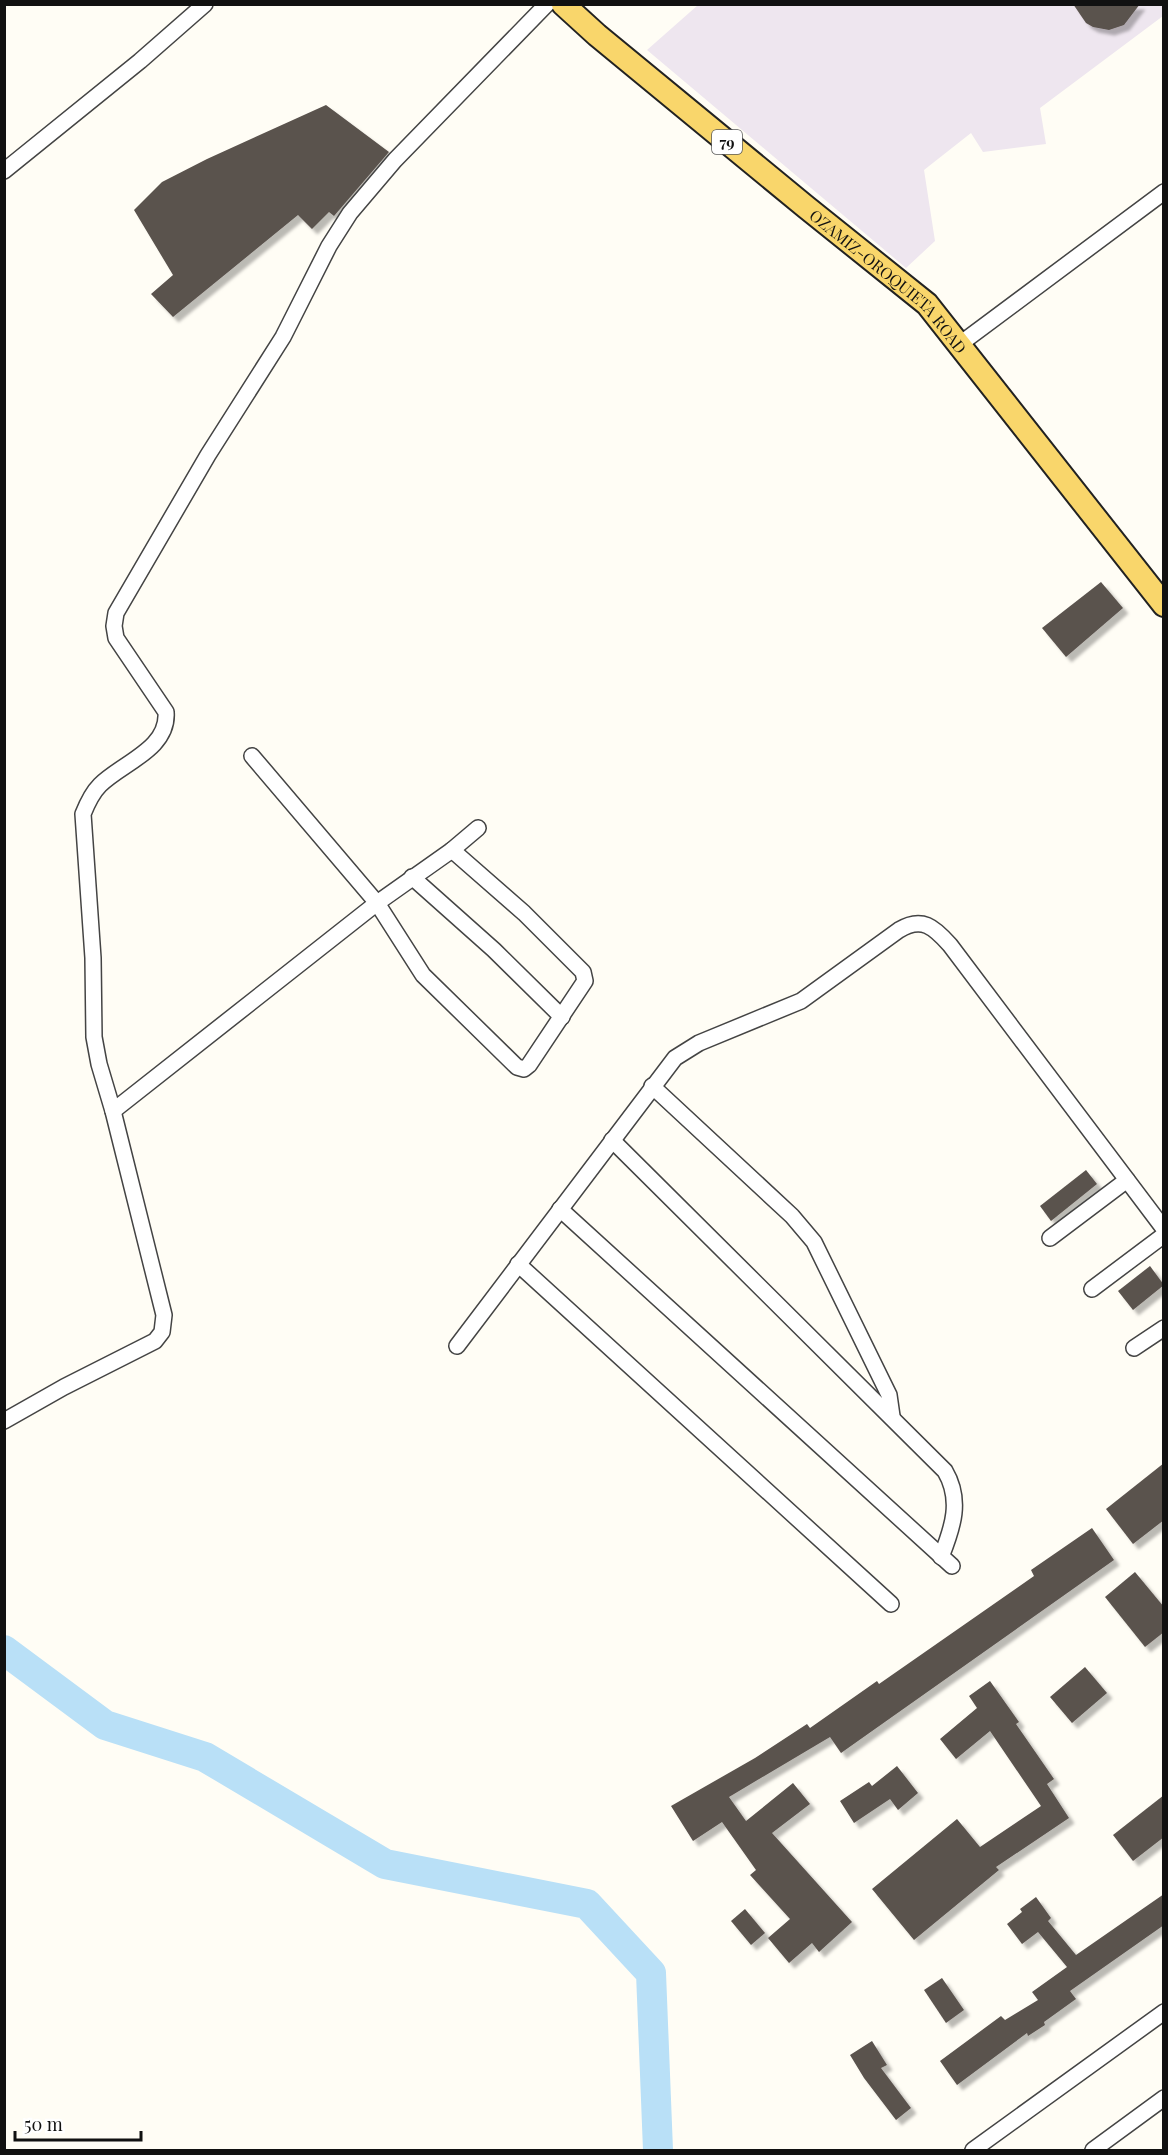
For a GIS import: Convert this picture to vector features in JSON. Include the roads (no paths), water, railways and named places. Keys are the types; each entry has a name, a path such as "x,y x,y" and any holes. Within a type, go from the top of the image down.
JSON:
{"main road":[{"name":"OZAMIZ-OROQUIETA ROAD","path":"563,4 760,170 936,312 1035,444 1164,604"}],"street":[{"path":"4,171 140,61 205,4"},
{"path":"4,1421 155,1341 162,1332 164,1315 94,1037 93,958 83,814 99,786 153,745 162,734 167,721 166,712 116,638 114,626 116,613 208,456 283,337 329,246 350,213 395,160 547,4"},
{"path":"960,344 1164,192"},
{"path":"252,756 377,903 423,975 517,1067 524,1069 529,1065 585,981 583,972 524,913 452,850"},
{"path":"113,1111 377,903 452,850 478,828"},
{"path":"412,877 494,950 562,1017"},
{"path":"457,1346 670,1063 682,1052 699,1043 801,1001 899,930 911,924 918,923 937,931 950,945 1164,1228"},
{"path":"652,1086 792,1216 814,1242 889,1395 892,1416"},
{"path":"560,1209 946,1561 955,1514 955,1497 950,1480 937,1462 612,1140"},
{"path":"1050,1238 1127,1180"},
{"path":"1092,1289 1164,1236"},
{"path":"518,1264 891,1604"},
{"path":"1134,1348 1164,1328"},
{"path":"973,2151 1164,2012"},
{"path":"1093,2151 1164,2098"}],"waterway":[{"path":"4,1650 105,1725 205,1757 385,1864 587,1904 651,1973 658,2150"}]}
